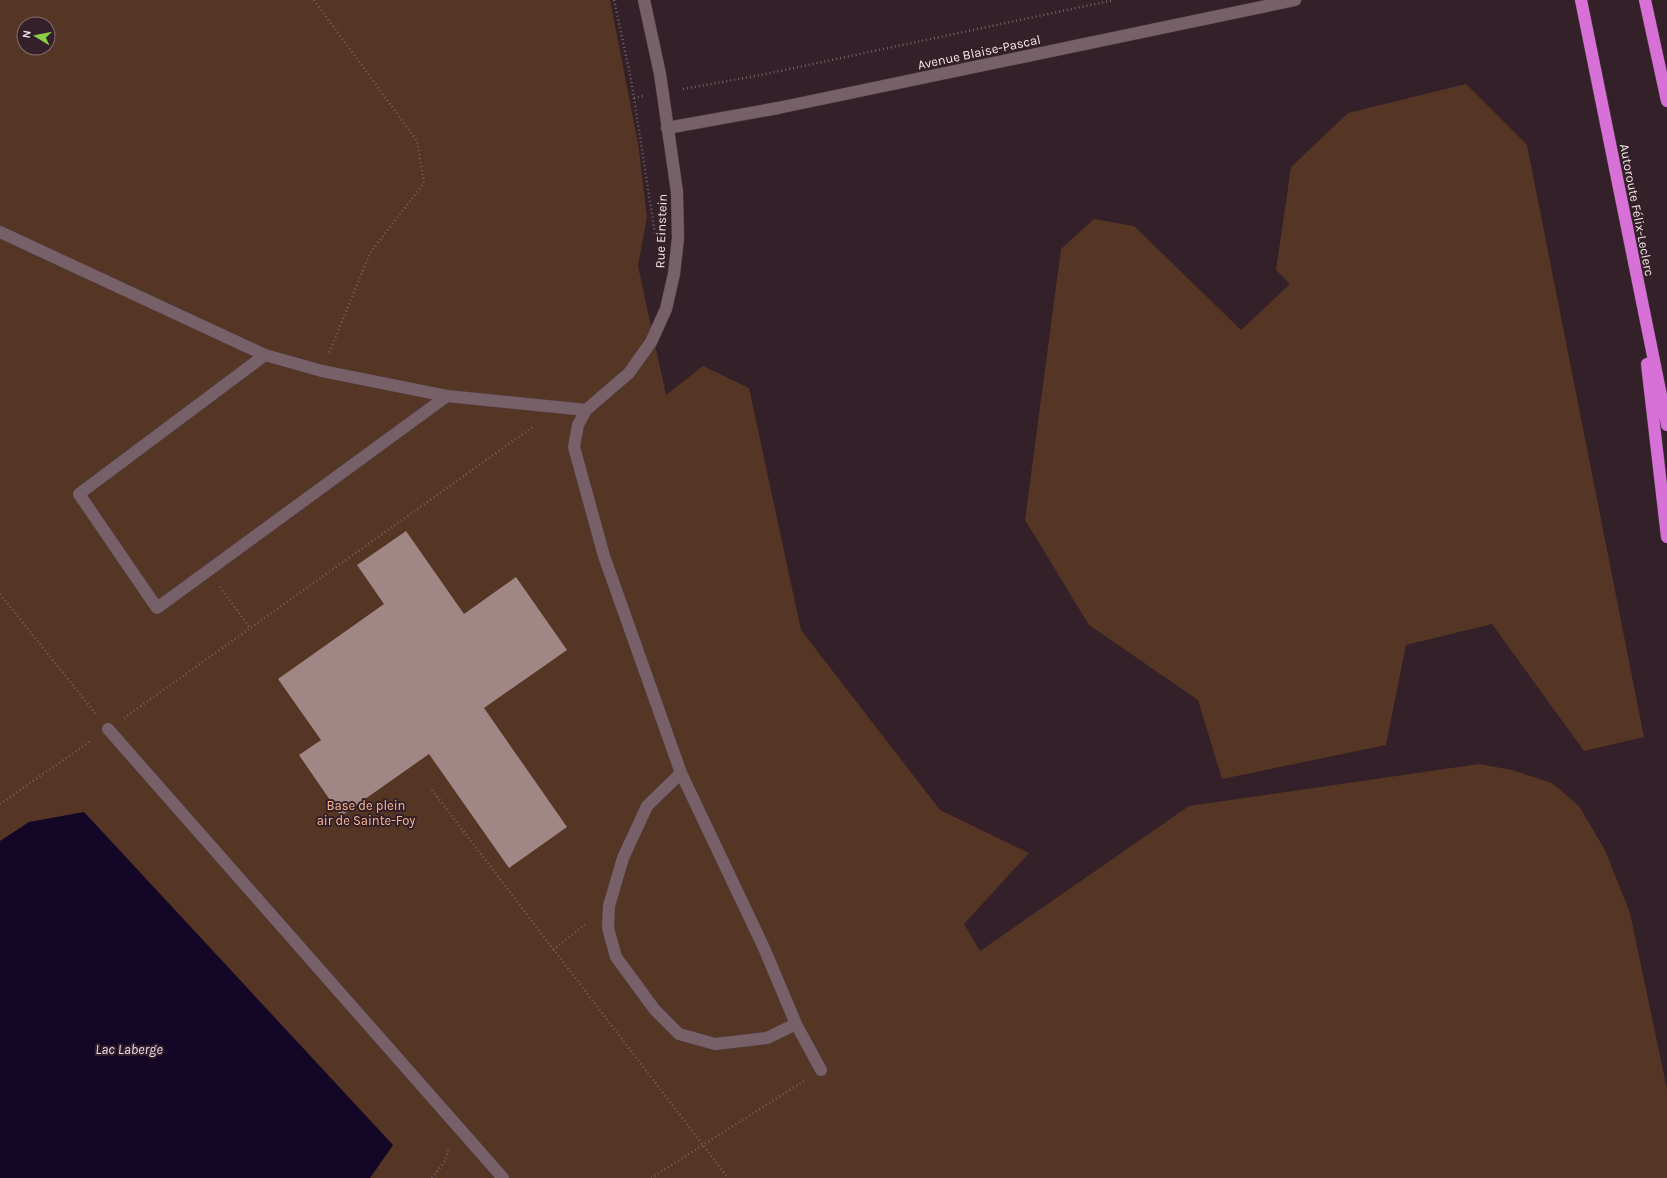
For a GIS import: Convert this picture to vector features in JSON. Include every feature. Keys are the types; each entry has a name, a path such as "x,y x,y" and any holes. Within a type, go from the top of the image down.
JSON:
{"highway":[{"name":"Autoroute Félix-Leclerc","path":"1581,0 1667,425"},
{"path":"1645,0 1667,101"},
{"path":"1639,291 1667,537"}],"street":[{"name":"Rue Einstein","path":"586,410 629,373 651,342 666,309 676,256 678,221 677,192 660,74 644,0"},
{"name":"Avenue Blaise-Pascal","path":"667,128 770,109 1295,0"},
{"path":"0,232 265,355 322,371 447,396 586,410 578,425 574,447 578,468 604,556 682,773 764,948 796,1024 820,1070"},
{"path":"265,355 79,494 157,608 447,396"},
{"path":"108,729 503,1178"},
{"path":"682,773 647,806 623,858 609,906 608,928 616,957 655,1010 679,1034 715,1044 766,1038 796,1024"}],"path":[{"path":"314,0 417,141 424,183 370,253 322,371"},
{"path":"614,0 631,79 656,236"},
{"path":"714,83 761,75 1114,0"},
{"path":"0,804 533,427 540,424"},
{"path":"208,571 250,628"},
{"path":"0,594 108,729"},
{"path":"432,790 728,1178"},
{"path":"553,950 609,906"},
{"path":"651,1178 820,1070"},
{"path":"432,1178 445,1161 456,1124"}],"green space":[{"name":"Base de plein air de Sainte-Foy","path":"0,0 610,0 638,143 647,217 638,266 666,395 703,366 749,388 801,630 940,810 1029,853 964,924 980,951 1189,806 1479,764 1512,770 1552,783 1579,806 1605,850 1630,913 1667,1089 1667,1178 0,1178"},
{"path":"1466,84 1527,145 1644,737 1584,751 1492,624 1406,645 1386,745 1222,779 1198,700 1089,625 1025,520 1061,249 1094,219 1134,226 1241,330 1290,284 1276,270 1291,167 1348,113"}],"water":[{"name":"Lac Laberge","path":"84,812 393,1145 370,1178 0,1178 0,841 29,822"}],"building":[{"path":"406,531 464,614 516,577 567,650 484,708 567,827 509,868 429,754 341,816 299,755 321,740 278,679 384,604 357,565"}]}
